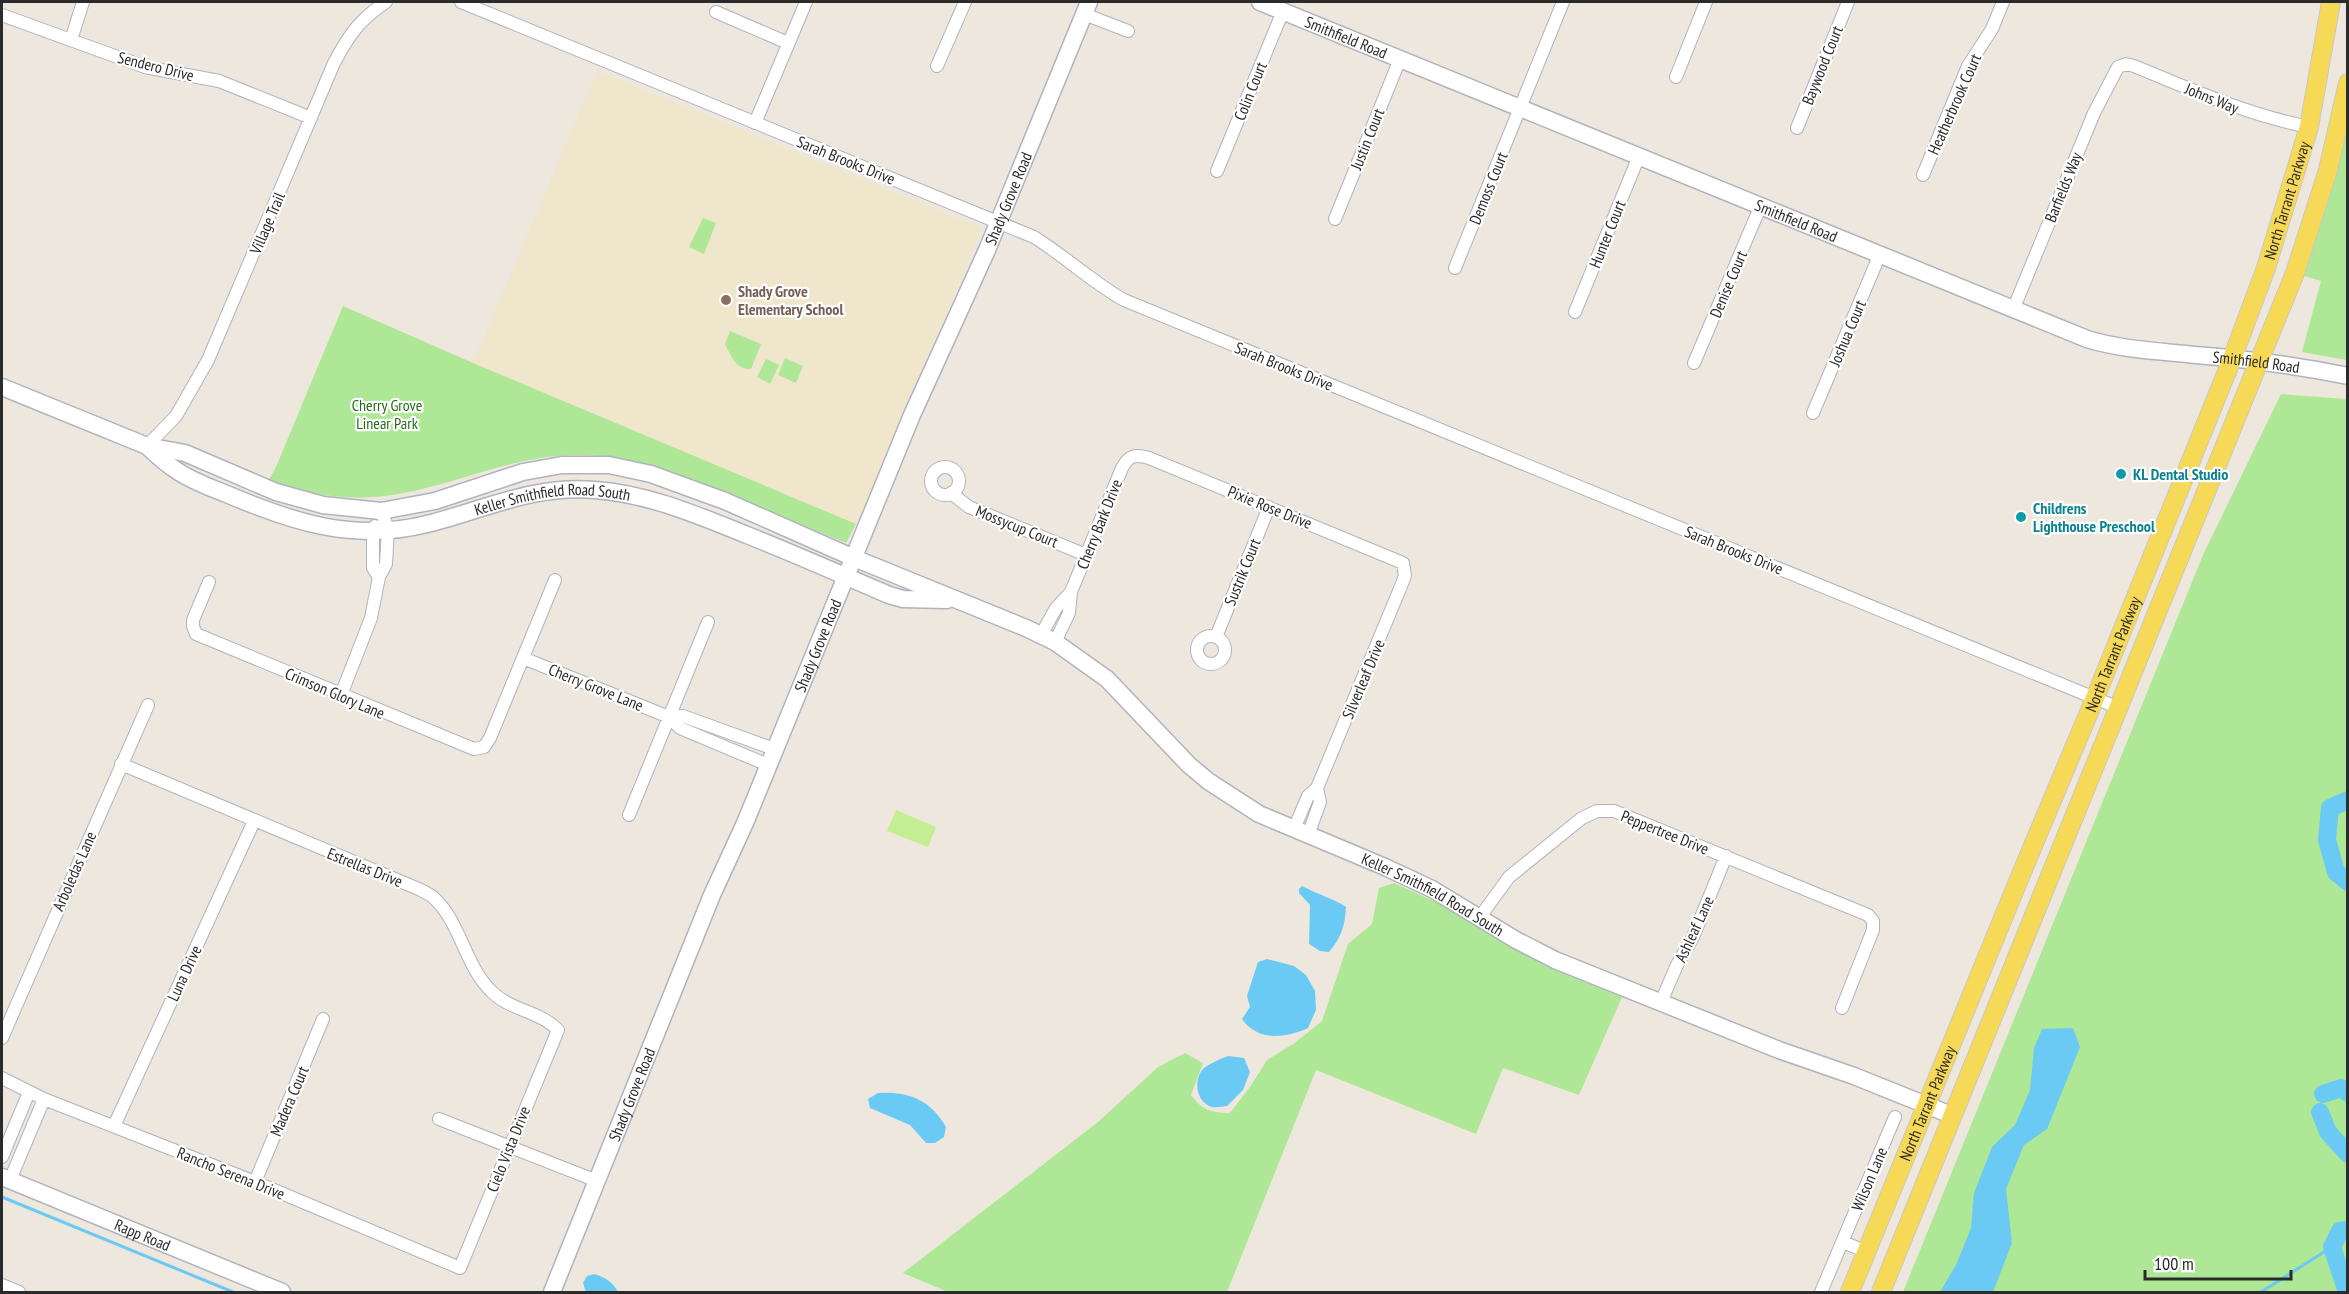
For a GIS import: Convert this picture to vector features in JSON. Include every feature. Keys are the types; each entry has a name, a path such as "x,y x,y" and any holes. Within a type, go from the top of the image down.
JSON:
{"main road":[{"name":"Smithfield Road","path":"1260,2 2013,310 2114,347 2232,359 2348,376"},
{"name":"North Tarrant Parkway","path":"1850,1293 2095,698 2232,359 2266,268 2309,128 2331,2"},
{"name":"Shady Grove Road","path":"552,1293 711,895 745,823 912,415 999,221 1086,8"},
{"name":"North Tarrant Parkway","path":"1881,1293 1951,1115 2044,896 2295,273 2337,137 2348,83"},
{"name":"Keller Smithfield Road South","path":"2,387 147,446 185,453 300,500 347,508 381,511 435,501 523,472 562,465 609,465 651,474 725,501 1048,639 1107,679 1166,743 1208,781 1259,814 1404,875 1555,960 1779,1050 1951,1115"},
{"name":"Keller Smithfield Road South","path":"147,446 177,471 268,511 335,530 381,530 426,524 528,494 592,489 632,494 687,510 903,599 960,601"},
{"path":"2017,884 2044,896"},
{"name":"Rapp Road","path":"6,1178 282,1293"}],"street":[{"path":"71,40 83,2"},
{"name":"Village Trail","path":"147,446 176,416 208,360 346,40 367,15 386,2"},
{"name":"Sarah Brooks Drive","path":"461,2 999,221 1034,237 1058,252 1099,286 1124,300 2119,708"},
{"path":"755,123 806,2"},
{"path":"937,66 965,2"},
{"name":"Demoss Court","path":"1455,268 1563,2"},
{"path":"1676,77 1706,2"},
{"name":"Baywood Court","path":"1797,128 1848,2"},
{"name":"Heatherbrook Court","path":"1923,175 1968,66 1992,29 1999,3"},
{"path":"1086,8 1128,31"},
{"name":"Colin Court","path":"1217,171 1283,11"},
{"path":"716,12 788,43"},
{"name":"Sendero Drive","path":"2,15 146,67 219,81 311,118"},
{"name":"Justin Court","path":"1335,219 1400,59"},
{"name":"Johns Way","path":"2118,67 2126,64 2134,66 2242,110 2276,121 2309,128"},
{"name":"Barfields Way","path":"2013,310 2094,113 2118,67"},
{"name":"Hunter Court","path":"1575,312 1639,156"},
{"name":"Denise Court","path":"1694,363 1761,205"},
{"name":"Joshua Court","path":"1813,413 1880,254"},
{"name":"Pixie Rose Drive","path":"1129,457 1134,455 1149,458 1269,507 1395,559 1403,563 1405,570"},
{"name":"Cherry Bark Drive","path":"1048,639 1056,608 1071,592 1122,468 1129,457"},
{"name":"Mossycup Court","path":"951,493 969,507 1086,555"},
{"name":"Sustrik Court","path":"1216,637 1269,507"},
{"path":"341,695 371,618 379,577 373,568 381,530 381,511"},
{"name":"Silverleaf Drive","path":"1301,832 1308,796 1317,788 1399,591 1405,570"},
{"path":"523,658 555,580"},
{"name":"Crimson Glory Lane","path":"208,582 193,620 194,630 202,637 466,747 479,749 487,744 523,658"},
{"path":"628,815 708,622"},
{"name":"Cherry Grove Lane","path":"523,658 669,717 680,728 768,765"},
{"name":"Arboledas Lane","path":"2,1038 148,705"},
{"name":"Cherry Grove Lane","path":"669,717 683,716 774,749"},
{"name":"Estrellas Drive","path":"121,764 421,890 436,899 461,940 471,962 489,989 501,1000 550,1023 558,1030"},
{"name":"Peppertree Drive","path":"1480,917 1509,877 1582,818 1597,811 1608,810 1866,913 1874,926 1842,1008"},
{"name":"Luna Drive","path":"114,1126 254,821"},
{"name":"Ashleaf Lane","path":"1661,1002 1677,965 1693,937 1726,856"},
{"name":"Madera Court","path":"255,1182 323,1019"},
{"name":"Cielo Vista Drive","path":"460,1268 558,1030"},
{"name":"Rancho Serena Drive","path":"2,1078 44,1099 255,1182 460,1268"},
{"path":"2,1157 29,1092"},
{"path":"6,1178 44,1099"},
{"name":"Wilson Lane","path":"1821,1293 1895,1117"},
{"path":"439,1119 597,1181"},
{"path":"1843,1242 1867,1252"},
{"path":"2,1285 19,1293"}],"shaded area":[{"name":"Shady Grove Elementary School","path":"597,71 982,228 856,524 473,363"}],"green space":[{"path":"2347,126 2347,360 2302,352 2321,281 2304,276 2327,205"},
{"path":"703,218 716,223 704,254 689,247"},
{"name":"Cherry Grove Linear Park","path":"343,306 856,524 846,543 681,475 619,458 597,456 575,455 529,460 442,484 382,496 349,497 316,494 268,481 276,467"},
{"path":"730,331 761,344 751,369 738,365 729,353 725,344"},
{"path":"785,358 803,366 796,383 778,375"},
{"path":"766,359 779,365 770,384 757,377"},
{"path":"2281,394 2347,399 2347,1292 1903,1292 2203,555"},
{"path":"896,810 936,827 928,847 887,831"},
{"path":"1394,883 1464,915 1545,966 1622,997 1579,1095 1503,1068 1476,1134 1316,1070 1227,1292 948,1292 903,1273 1098,1122 1158,1067 1185,1053 1203,1063 1191,1095 1208,1110 1230,1113 1267,1060 1296,1042 1322,1021 1348,944 1372,924 1379,888"}],"water":[{"path":"1302,886 1346,907 1342,931 1329,952 1320,951 1309,944 1310,905 1299,893"},
{"path":"1267,959 1294,966 1306,975 1315,991 1316,1010 1308,1028 1282,1036 1264,1035 1256,1032 1242,1019 1250,1007 1247,996 1258,962"},
{"path":"2073,1028 2080,1047 2047,1129 2024,1145 2006,1189 2012,1243 1993,1292 1940,1292 1956,1265 1971,1228 1974,1193 1992,1147 2015,1125 2030,1090 2034,1048 2042,1029"},
{"path":"1228,1056 1244,1058 1250,1072 1243,1090 1227,1106 1212,1107 1200,1097 1197,1086 1199,1075 1207,1066"},
{"path":"878,1093 909,1096 926,1104 946,1127 944,1137 935,1143 926,1143 910,1125 870,1108 868,1099"},
{"path":"594,1274 608,1280 618,1292 586,1292 583,1283 587,1276"}],"waterway":[{"path":"2348,800 2330,808 2327,840 2336,872 2348,882"},
{"path":"2323,1094 2341,1088 2348,1093"},
{"path":"2320,1112 2328,1132 2348,1154"},
{"path":"2,1197 233,1292"},
{"path":"2347,1292 2332,1247 2340,1231 2348,1230"},
{"path":"2261,1292 2332,1247"}],"place":[{"name":"Shady Grove Elementary School","path":"726,300"},
{"name":"KL Dental Studio","path":"2121,474"},
{"name":"Childrens Lighthouse Preschool","path":"2021,517"}]}
